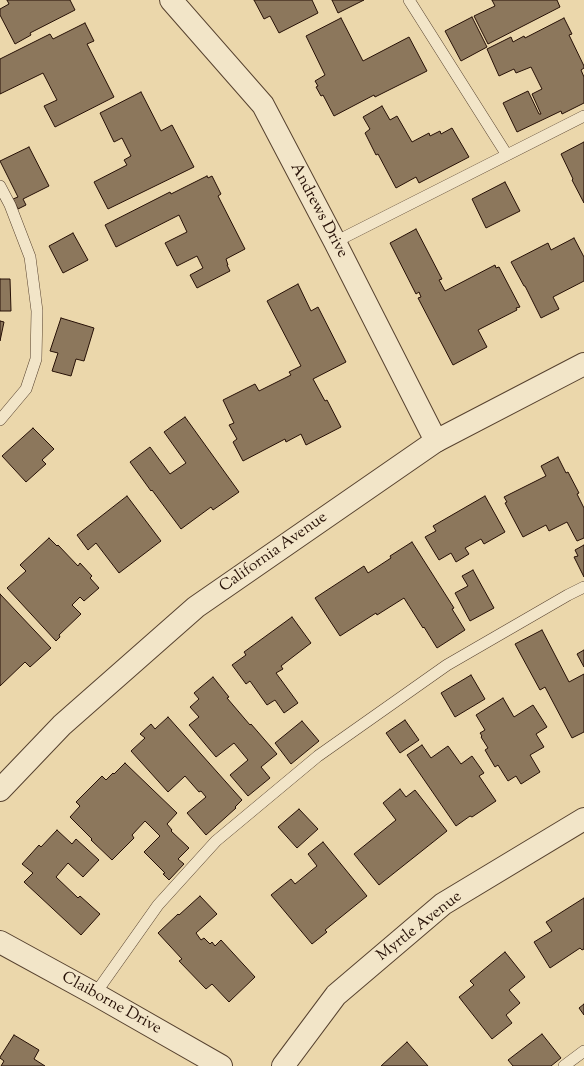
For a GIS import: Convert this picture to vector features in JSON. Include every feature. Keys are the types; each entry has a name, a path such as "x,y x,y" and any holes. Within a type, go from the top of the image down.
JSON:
{"street":[{"name":"Andrews Drive","path":"171,0 263,105 335,242 436,441"},
{"name":"California Avenue","path":"0,790 62,725 196,607 436,441 584,364"},
{"name":"Myrtle Avenue","path":"282,1066 336,995 443,904 584,819"},
{"name":"Claiborne Drive","path":"0,942 222,1066"}],"lane":[{"path":"409,0 506,155"},
{"path":"335,242 584,116"},
{"path":"0,186 10,205 30,257 36,311 36,359 26,388 0,420"},
{"path":"95,994 158,905 216,841 318,756 448,665 568,595 584,588"},
{"path":"564,1066 584,1051"}],"building":[{"path":"7,0 70,0 75,10 30,33 31,35 15,44 0,15 0,9 9,4"},
{"path":"254,0 312,0 318,13 279,33 270,16 264,19"},
{"path":"332,0 364,0 338,13"},
{"path":"492,0 557,0 560,7 488,44 474,16 495,6"},
{"path":"472,17 487,47 461,61 445,31"},
{"path":"341,18 363,61 409,37 427,71 375,97 374,95 334,116 323,95 321,96 316,87 318,86 315,81 325,75 306,36"},
{"path":"564,18 572,34 569,35 584,66 581,70 584,77 584,103 562,114 561,111 517,132 503,103 528,91 539,114 541,114 532,94 542,89 531,67 516,73 514,69 499,76 487,49 511,37 513,42 524,36 525,38"},
{"path":"85,23 94,41 87,44 114,97 55,127 44,106 57,100 43,73 0,94 0,59 50,34 53,39"},
{"path":"141,92 161,131 172,125 194,167 108,209 94,182 127,165 124,160 131,156 122,138 114,142 100,113"},
{"path":"382,106 390,120 397,116 412,142 429,133 430,136 440,131 441,134 452,128 469,157 419,183 416,177 396,188 378,154 376,155 365,133 370,129 363,117"},
{"path":"584,142 584,203 561,154"},
{"path":"29,147 49,186 23,199 26,205 18,209 13,199 18,197 0,161"},
{"path":"207,176 208,178 212,176 221,194 218,196 245,249 226,259 230,271 197,288 190,275 203,268 197,256 177,266 165,243 187,232 179,215 116,247 105,225 170,192 171,194"},
{"path":"505,182 520,211 486,228 472,199"},
{"path":"416,229 442,279 439,280 445,291 495,265 496,268 499,267 520,307 478,330 487,347 453,365 418,298 421,297 419,292 416,294 390,243"},
{"path":"73,233 88,260 63,273 49,246"},
{"path":"574,238 584,257 584,281 553,297 559,309 541,318 511,262 548,243 551,250"},
{"path":"0,279 10,279 11,311 0,311"},
{"path":"298,284 311,311 318,307 346,362 313,379 325,401 327,400 341,427 306,445 301,434 286,442 285,439 243,461 233,442 237,439 229,425 234,423 223,400 255,384 259,391 291,375 289,372 301,366 267,301"},
{"path":"61,318 94,328 84,361 76,359 71,376 52,371 58,353 50,351"},
{"path":"0,321 4,322 0,341"},
{"path":"185,417 239,492 213,510 211,507 181,529 130,462 150,447 170,474 186,463 164,432"},
{"path":"33,428 54,449 42,460 46,464 26,482 2,456"},
{"path":"558,457 579,493 577,494 584,508 584,538 577,541 567,522 549,531 546,525 523,537 505,503 507,502 504,497 546,476 541,466"},
{"path":"127,496 161,541 119,573 96,543 88,550 77,535"},
{"path":"485,496 505,532 484,544 481,539 465,548 469,554 456,562 451,553 439,560 425,537 436,531 433,526"},
{"path":"49,538 57,546 58,545 78,566 80,563 92,576 90,578 99,588 84,601 80,597 72,605 81,614 59,635 60,637 56,641 7,588 26,571 20,565"},
{"path":"412,542 454,608 452,609 465,630 437,648 404,598 377,615 376,613 340,636 315,598 364,566 368,573 391,558 390,556"},
{"path":"584,545 584,577 574,557 578,556 575,550"},
{"path":"473,570 494,608 470,621 455,593 468,586 462,576"},
{"path":"0,594 51,648 30,667 25,662 0,686"},
{"path":"292,617 311,643 281,666 283,669 276,673 298,703 284,713 275,700 267,705 250,681 246,684 232,665 246,655 244,652"},
{"path":"542,630 569,682 584,674 584,732 572,738 545,687 540,690 515,644"},
{"path":"584,650 584,667 577,654"},
{"path":"471,675 485,699 455,717 441,693"},
{"path":"213,677 229,697 227,698 277,754 261,767 270,778 248,796 230,775 248,760 234,743 216,757 189,725 199,717 190,707 199,699 194,693"},
{"path":"503,698 514,717 533,705 547,727 536,734 544,747 530,755 540,772 521,784 516,776 508,781 498,765 495,767 485,750 488,748 480,733 485,730 476,715"},
{"path":"168,717 242,800 235,807 236,808 206,835 187,813 206,797 201,791 199,792 185,776 168,792 131,751 145,738 140,734 151,724 155,729"},
{"path":"405,720 419,740 400,753 386,733"},
{"path":"302,721 319,741 291,764 275,743"},
{"path":"422,745 431,758 448,746 461,764 472,756 484,773 479,776 496,801 456,826 407,755"},
{"path":"125,763 177,813 167,824 172,830 171,831 189,848 178,859 184,864 169,880 163,874 165,873 144,852 160,836 145,821 132,835 134,838 112,860 70,817 80,806 76,802 102,776 106,780"},
{"path":"400,789 406,797 415,790 447,831 379,885 354,854 396,820 383,803"},
{"path":"299,809 318,829 297,848 278,827"},
{"path":"57,830 72,844 76,839 99,860 83,877 68,863 56,877 78,898 80,896 100,914 81,935 24,882 33,873 22,864 39,845 41,847"},
{"path":"323,842 367,896 325,930 327,932 312,944 271,895 291,879 295,884 317,866 308,854"},
{"path":"200,896 217,914 196,933 201,940 204,938 210,944 212,942 215,946 221,940 255,977 229,1002 212,984 206,989 179,961 182,959 158,933"},
{"path":"584,898 584,949 582,950 580,948 550,968 534,942 552,931 546,922"},
{"path":"505,952 525,977 509,990 520,1003 506,1015 512,1023 492,1039 459,997 474,985 470,981"},
{"path":"584,1004 584,1015 579,1008"},
{"path":"542,1034 561,1058 551,1066 513,1066 508,1060"},
{"path":"14,1035 39,1050 34,1059 45,1066 1,1066 4,1061 0,1057"},
{"path":"407,1042 428,1066 381,1066"}]}
